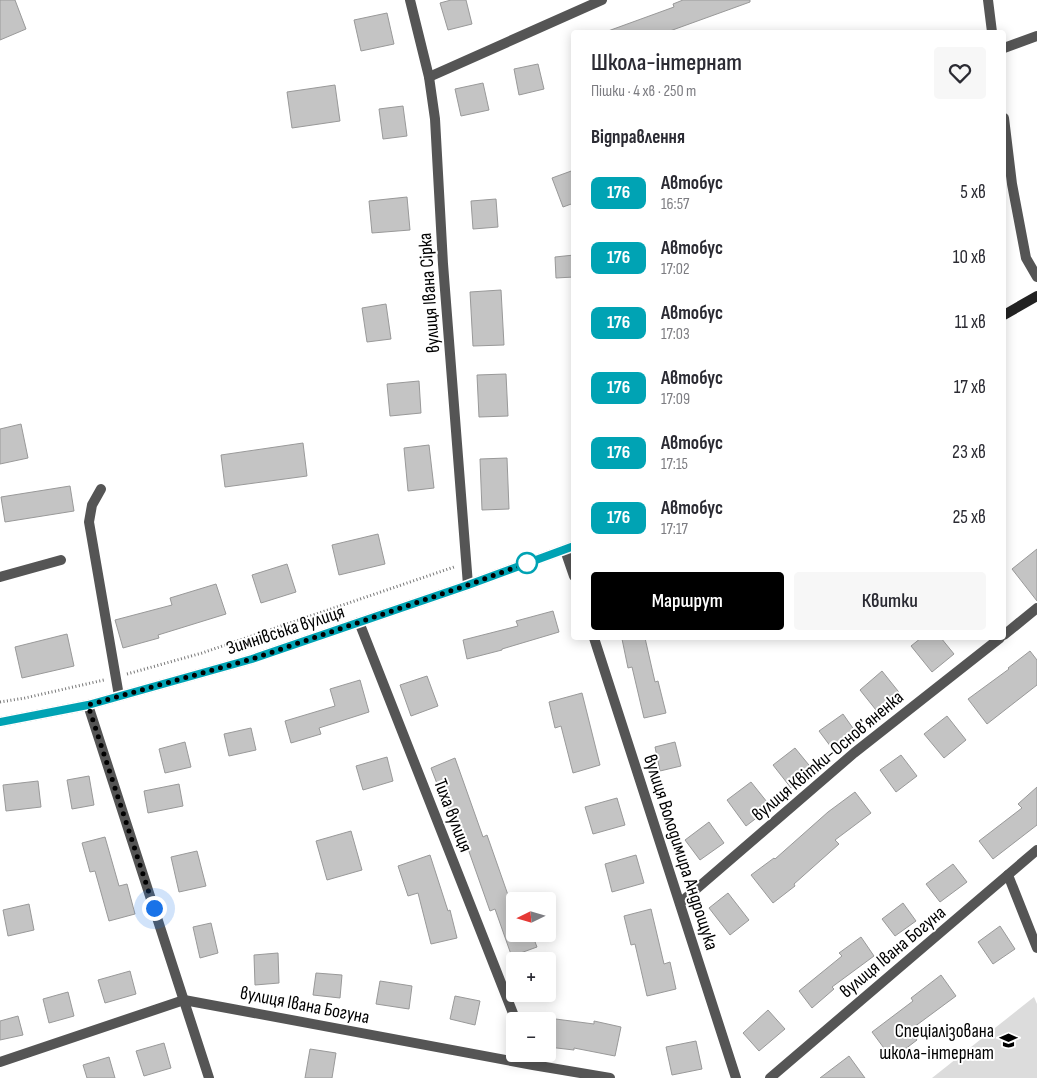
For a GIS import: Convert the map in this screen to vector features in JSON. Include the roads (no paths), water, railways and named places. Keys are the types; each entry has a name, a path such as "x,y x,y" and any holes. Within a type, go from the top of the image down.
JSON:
{"main road":[{"path":"1006,314 1037,296"},
{"name":"Зимнівська вулиця","path":"0,722 88,705 252,659 570,548"}],"street":[{"name":"вулиця Івана Сірка","path":"410,0 429,77 434,120 443,264 468,585"},
{"path":"429,77 602,0"},
{"path":"988,0 992,30"},
{"path":"1006,47 1037,36"},
{"path":"1006,134 1012,184 1026,258 1037,277"},
{"path":"100,489 92,506 89,522 119,696"},
{"path":"0,577 61,560"},
{"path":"1006,632 1037,608"},
{"name":"Тиха вулиця","path":"359,622 512,1012"},
{"name":"вулиця Володимира Андрощука","path":"595,640 736,1078"},
{"name":"вулиця Квітки-Основʼяненка","path":"680,902 854,753 997,640"},
{"path":"88,705 208,1078"},
{"name":"вулиця Івана Богуна","path":"770,1078 1037,850"},
{"path":"1008,875 1036,942"},
{"name":"вулиця Івана Богуна","path":"0,1062 184,1000 610,1078"}],"place":[{"name":"Спеціалізована школа-інтернат","path":"1008,1041"}]}
